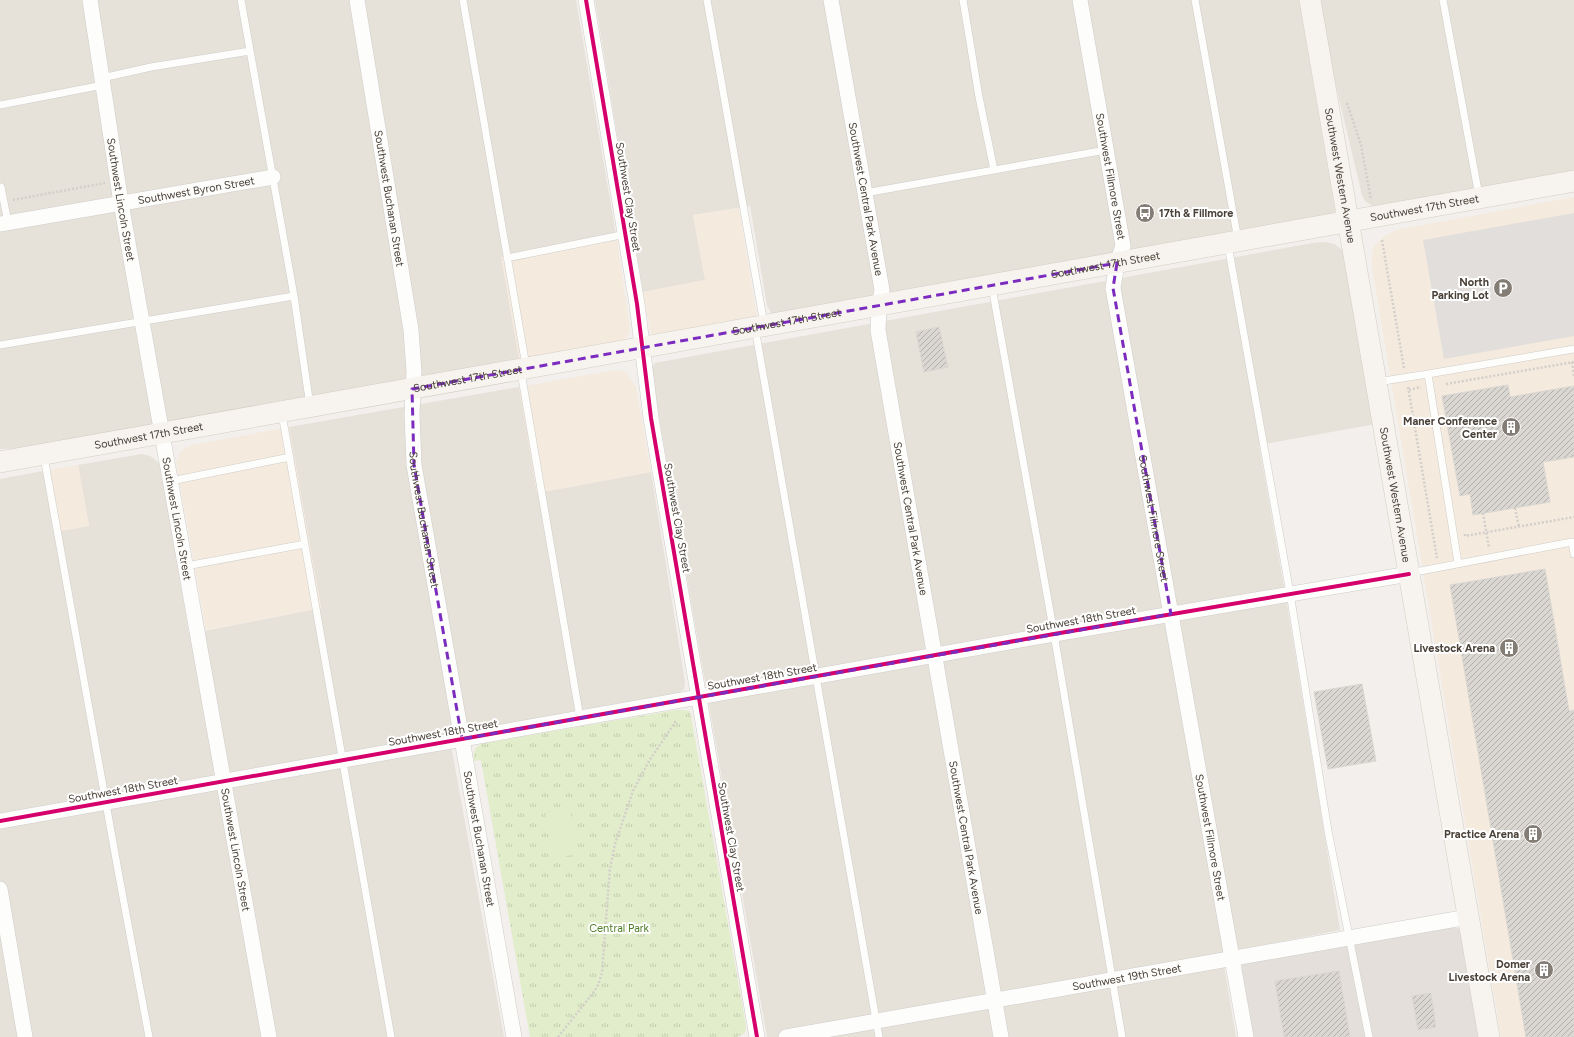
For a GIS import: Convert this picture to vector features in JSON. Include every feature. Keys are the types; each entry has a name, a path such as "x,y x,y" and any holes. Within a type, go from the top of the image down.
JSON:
{"main road":[{"name":"Southwest Western Avenue","path":"1310,0 1489,1037"},
{"name":"Southwest 17th Street","path":"0,462 1574,181"}],"street":[{"name":"Southwest Lincoln Street","path":"90,0 121,203 269,1037"},
{"name":"Southwest Buchanan Street","path":"356,0 411,330 414,372 412,389 412,450 414,465 514,1037"},
{"name":"Southwest Clay Street","path":"586,0 637,304 650,418 757,1037"},
{"name":"Southwest Central Park Avenue","path":"831,0 882,290 879,306 878,330 1002,1037"},
{"name":"Southwest Fillmore Street","path":"1080,0 1123,246 1113,288 1246,1037"},
{"name":"Southwest Byron Street","path":"4,224 273,177"},
{"name":"Southwest 18th Street","path":"0,821 1054,634 1409,574"},
{"path":"0,888 26,1037"},
{"name":"Southwest 19th Street","path":"786,1037 1468,917"}],"lane":[{"path":"241,0 294,296 310,407"},
{"path":"463,0 507,258 580,718"},
{"path":"706,0 816,677 879,1037"},
{"path":"963,0 979,97 994,170"},
{"path":"1195,0 1328,831 1369,1037"},
{"path":"1443,0 1479,198"},
{"path":"0,105 102,81 150,67 250,51"},
{"path":"865,193 1106,150"},
{"path":"0,187 4,201 4,224"},
{"path":"507,258 626,234"},
{"path":"991,285 1054,634 1122,1037"},
{"path":"0,345 142,320 294,296"},
{"path":"1376,382 1574,349"},
{"path":"1428,374 1458,563"},
{"path":"282,412 391,1037"},
{"path":"44,454 149,1037"},
{"path":"171,481 290,457"},
{"path":"1409,574 1458,563 1572,542 1574,554"},
{"path":"186,566 305,544"}],"path":[{"path":"1346,103 1361,145 1372,202"},
{"path":"4,201 118,181"},
{"path":"1382,240 1437,558"},
{"path":"1446,384 1573,362 1574,376"},
{"path":"1408,390 1422,387"},
{"path":"1515,508 1519,527"},
{"path":"1483,513 1489,548"},
{"path":"1465,536 1574,517"},
{"path":"558,1037 598,985 602,973 610,868 615,844 633,791 649,761 676,721"}],"highlighted area":[{"path":"1117,263 1113,288 1171,614 462,739 414,465 412,389"}],"shaded area":[{"path":"0,0 576,0 616,235 519,360 39,448 0,449"},
{"path":"595,0 1299,0 1335,210 1332,215 778,316 771,313 767,305 750,206 693,215 705,280 643,292"},
{"path":"1320,0 1574,0 1574,173 1374,207 1365,201 1362,195 1334,77"},
{"path":"1574,197 1574,1037 1501,1037 1372,267 1372,253 1375,245 1385,236 1396,230"},
{"path":"739,208 757,318 654,336 650,330 643,292 705,280 693,215"},
{"name":"North Parking Lot","path":"1574,213 1574,336 1444,359 1423,240"},
{"path":"616,235 630,329 627,337 621,342 519,360 501,257"},
{"path":"1326,242 1334,244 1344,251 1376,424 1259,445 1287,604 1340,930 1222,953 1236,1037 767,1037 652,377 652,368 655,363 1313,243"},
{"path":"617,370 626,372 636,387 651,472 537,493 519,387"},
{"path":"519,387 537,493 651,472 685,682 684,689 679,693 449,734 504,1037 0,1037 0,479 43,471 54,532 89,526 78,465 142,454 150,456 158,462 162,472 189,634 321,608 289,427"},
{"path":"289,427 321,608 206,630 176,462 179,454 184,449 193,445"},
{"path":"78,465 89,526 54,532 43,471"},
{"path":"1448,927 1458,928 1464,936 1481,1037 1251,1037 1240,971 1242,965 1249,961"}],"green space":[{"name":"Central Park","path":"676,710 689,711 691,715 745,1020 745,1033 737,1037 530,1037 481,760 474,761 475,749 485,743"},
{"path":"570,809 578,854 554,858 545,814"}],"building":[{"path":"939,327 948,367 924,372 916,332"},
{"name":"Maner Conference Center","path":"1508,385 1510,397 1574,386 1574,457 1543,462 1550,502 1473,515 1470,494 1460,496 1442,396"},
{"path":"1545,569 1569,711 1574,710 1574,1037 1526,1037 1450,585"},
{"path":"1362,684 1376,761 1328,769 1314,692"},
{"path":"1339,971 1350,1037 1284,1037 1275,981"},
{"path":"1431,993 1436,1027 1418,1030 1412,996"}],"cycle path":[{"path":"586,0 637,304 651,418 757,1037"},
{"path":"0,821 1054,634 1409,574"}],"place":[{"name":"17th & Fillmore","path":"1145,213"},
{"name":"North Parking Lot","path":"1503,288"},
{"name":"Maner Conference Center","path":"1511,427"},
{"name":"Livestock Arena","path":"1509,648"},
{"name":"Practice Arena","path":"1533,834"},
{"name":"Domer Livestock Arena","path":"1544,970"}]}
